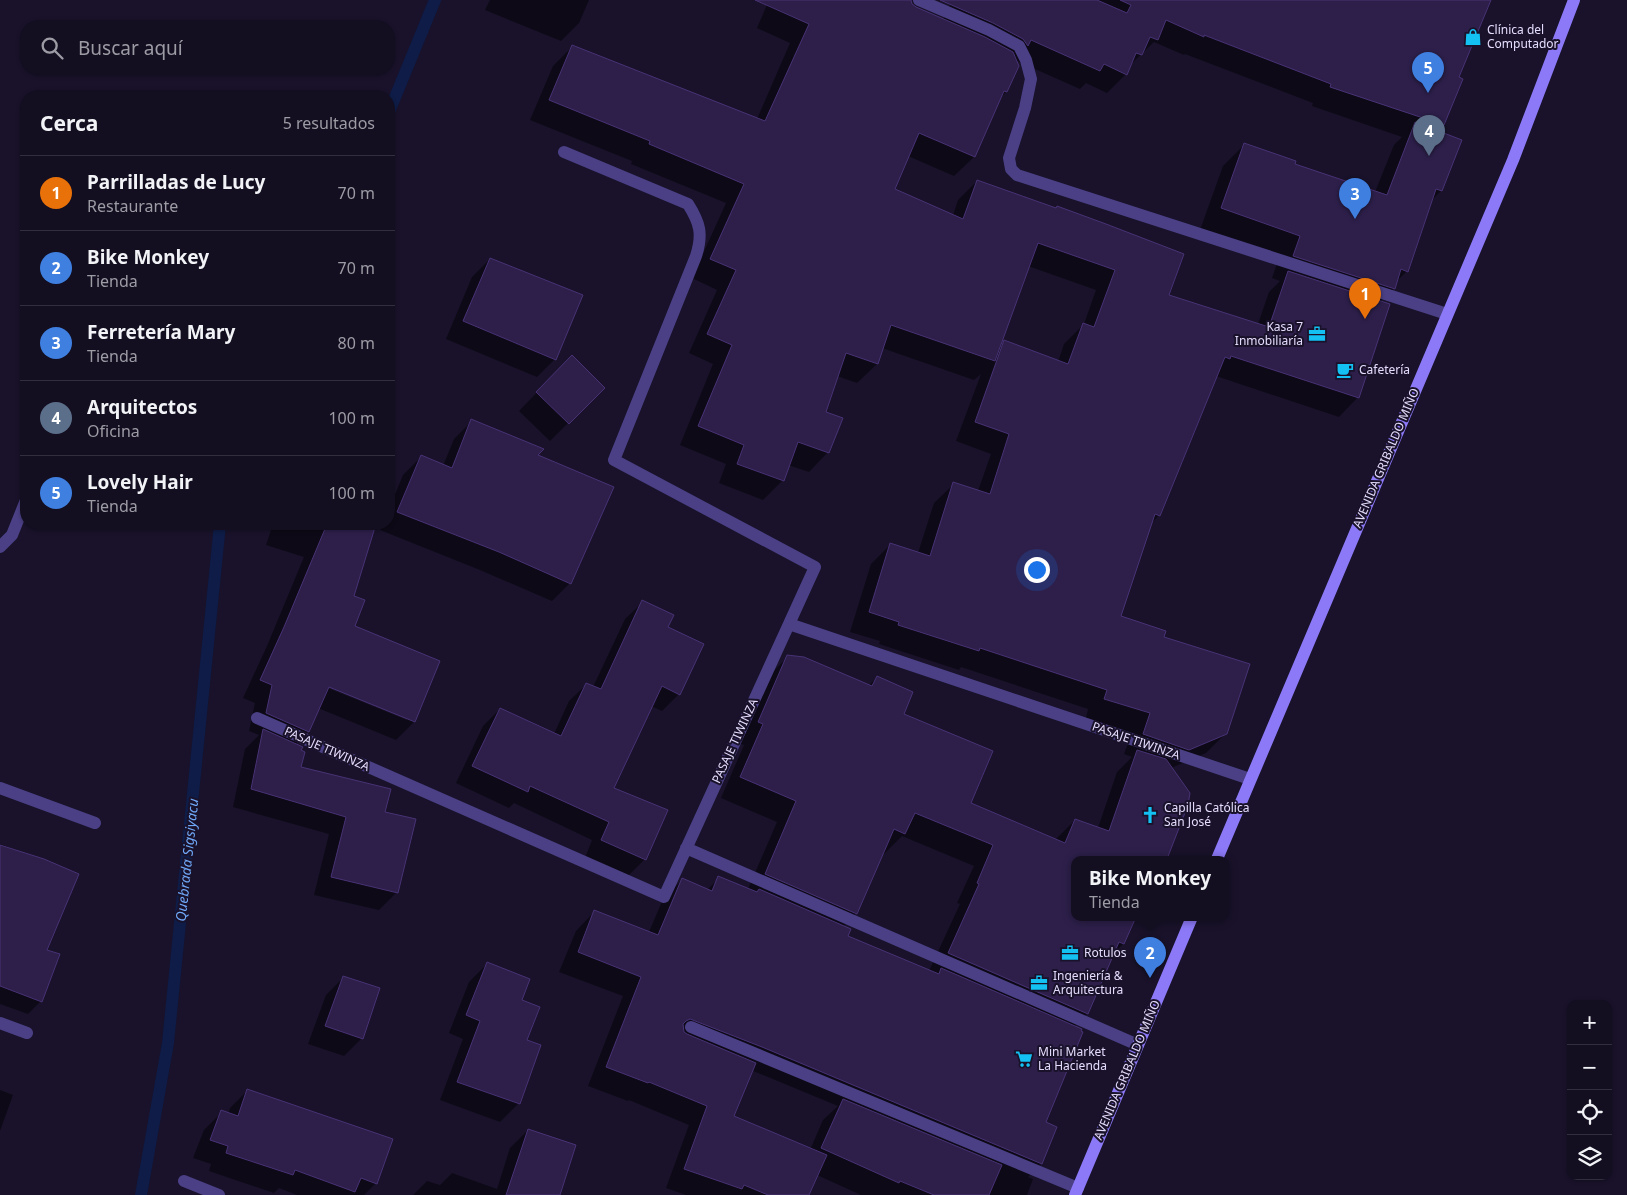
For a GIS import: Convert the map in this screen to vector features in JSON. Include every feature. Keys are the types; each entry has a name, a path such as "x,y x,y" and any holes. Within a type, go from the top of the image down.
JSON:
{"street":[{"path":"919,0 990,30 1020,46 1031,79 1026,108 1009,158 1012,169 1017,175 1447,314"},
{"name":"AVENIDA GRIBALDO MIÑO","path":"1217,856 1513,160 1574,0"},
{"path":"564,152 688,204 696,216 700,230 700,244 696,256 614,460 815,566 789,624"},
{"path":"0,547 12,535 20,515"},
{"name":"PASAJE TIWINZA","path":"257,718 664,897 789,624 1250,779"},
{"path":"0,788 95,823"},
{"path":"686,848 1138,1045"},
{"name":"AVENIDA GRIBALDO MIÑO","path":"1076,1191 1190,921"},
{"path":"0,1022 27,1033"},
{"path":"691,1027 1076,1191"},
{"path":"184,1181 219,1195"}],"building":[{"path":"755,0 911,0 912,4 916,7 985,37 1013,52 1019,66 1007,92 1004,91 975,157 919,133 895,189 963,219 977,180 1106,224 1184,254 1169,295 1269,327 1288,271 1390,304 1359,398 1231,356 1230,359 1225,357 1160,516 1155,514 1121,616 1166,631 1164,637 1250,664 1227,734 1189,750 1143,734 1150,713 1104,699 1107,690 980,648 979,651 898,625 899,622 869,612 890,543 930,556 953,482 990,494 1009,434 975,422 1004,340 1068,364 1083,323 1094,327 1115,270 1038,243 995,361 891,325 878,364 846,353 826,412 843,418 829,453 798,442 784,481 737,464 744,445 698,426 732,345 707,334 736,270 710,259 744,184 649,144 650,141 549,100 572,45 765,121 809,24"},
{"path":"940,0 1097,0 1127,13 1131,5 1120,0 1491,0 1459,77 1463,79 1444,125 1330,87 1331,84 1204,35 1204,37 1166,20 1158,40 1150,37 1142,55 1136,53 1127,75 1104,64 1100,71 1031,40 1028,46 1023,39 993,23"},
{"path":"1415,122 1462,140 1442,191 1436,189 1408,272 1401,269 1395,289 1293,256 1300,236 1221,208 1244,143 1296,161 1295,164 1387,195"},
{"path":"490,258 583,295 556,360 463,321"},
{"path":"572,355 605,388 569,424 536,392"},
{"path":"471,419 544,449 538,455 614,487 571,584 499,552 397,512 421,455 452,468"},
{"path":"324,530 374,530 354,596 365,600 355,626 440,661 415,722 329,687 309,732 266,713 272,685 260,680"},
{"path":"642,600 674,615 668,627 704,644 680,695 662,686 614,788 668,810 646,860 601,840 609,822 530,786 528,792 472,766 500,708 561,736 586,683 601,689"},
{"path":"787,655 804,657 872,686 877,676 913,692 904,714 993,751 971,803 1065,843 1075,819 1109,831 1137,750 1166,759 1190,793 1188,805 1168,856 1071,856 1071,921 1134,921 1124,944 1119,942 1088,1014 948,953 979,884 977,883 993,845 915,813 905,834 894,829 857,914 765,874 796,801 740,777 763,724 758,722"},
{"path":"263,729 303,747 301,750 305,752 301,767 391,789 385,812 416,819 398,893 331,877 346,817 251,789"},
{"path":"0,845 44,859 79,874 47,950 60,954 42,1002 0,986"},
{"path":"718,876 757,892 759,889 851,929 848,936 939,974 941,968 1082,1029 1081,1031 1083,1032 1046,1122 1057,1127 1042,1164 762,1047 690,1019 683,1024 684,1032 687,1034 756,1063 734,1116 827,1155 809,1195 768,1195 744,1185 742,1189 684,1169 707,1106 606,1067 641,977 578,952 594,910 658,935 682,878 712,891"},
{"path":"487,962 530,979 522,1000 540,1007 527,1040 541,1045 520,1104 457,1082 480,1021 466,1015"},
{"path":"343,976 380,988 363,1039 325,1026"},
{"path":"247,1089 393,1139 377,1184 361,1178 355,1192 295,1170 293,1175 226,1153 228,1146 210,1140 221,1110 238,1116"},
{"path":"843,1099 1002,1165 989,1195 934,1195 900,1181 899,1183 821,1148"},
{"path":"528,1129 576,1145 560,1195 506,1195"}],"waterway":[{"name":"Quebrada Sigsiyacu","path":"395,97 435,0"},
{"name":"Quebrada Sigsiyacu","path":"141,1195 168,1043 219,530"}],"place":[{"name":"Clínica del Computador","path":"1473,37"},
{"name":"Lovely Hair","path":"1428,93"},
{"name":"Arquitectos","path":"1429,156"},
{"name":"Ferretería Mary","path":"1355,219"},
{"name":"Parrilladas de Lucy","path":"1365,319"},
{"name":"Kasa 7 Inmobiliaría","path":"1317,334"},
{"name":"Cafetería","path":"1345,370"},
{"name":"Capilla Católica San José","path":"1150,815"},
{"name":"Rotulos","path":"1070,953"},
{"name":"Bike Monkey","path":"1150,978"},
{"name":"Ingeniería & Arquitectura","path":"1039,983"},
{"name":"Mini Market La Hacienda","path":"1024,1059"}]}
